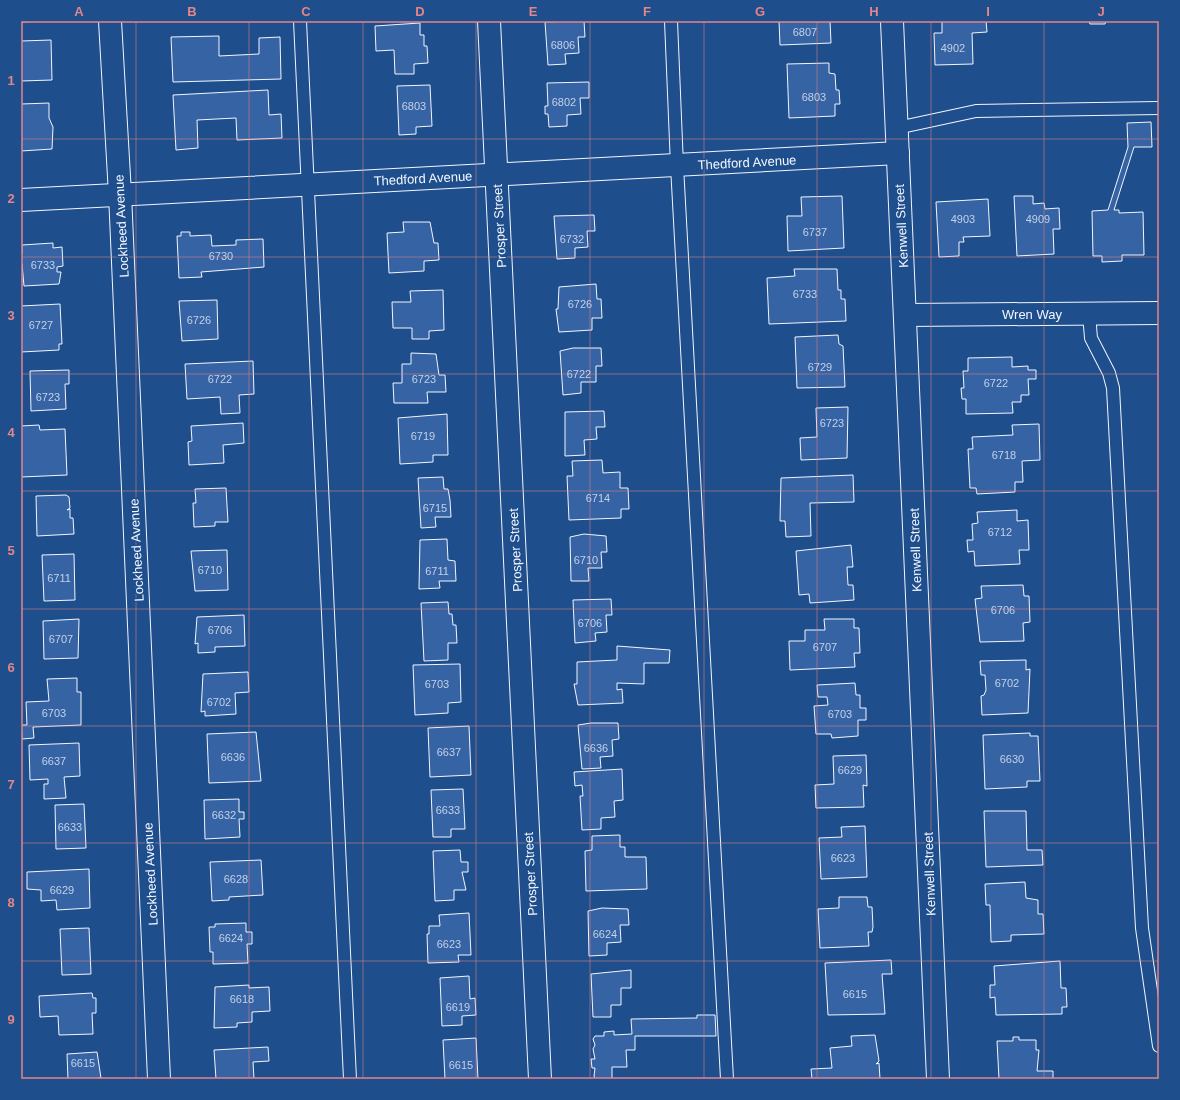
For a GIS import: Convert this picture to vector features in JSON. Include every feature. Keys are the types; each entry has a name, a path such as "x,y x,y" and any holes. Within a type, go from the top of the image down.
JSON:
{"street":[{"name":"Lockheed Avenue","path":"110,21 120,194 160,1079"},
{"name":"Prosper Street","path":"489,21 540,1079"},
{"name":"Kenwell Street","path":"892,21 938,1079"},
{"name":"Thedford Avenue","path":"21,200 898,153"},
{"name":"Wren Way","path":"905,315 1159,313"}],"lane":[{"path":"300,21 350,1079"},
{"path":"671,21 677,166 727,1079"},
{"path":"897,128 976,111 1159,108"},
{"path":"1089,314 1091,338 1109,373 1113,388 1142,928 1159,1046"}],"building":[{"path":"21,21 44,21 21,22"},
{"path":"584,21 585,37 578,37 579,53 565,54 566,64 548,65 545,22"},
{"path":"779,21 830,21 831,43 780,45"},
{"path":"942,21 986,21 987,32 972,33 973,64 935,65 934,33 942,33"},
{"path":"1089,21 1106,21 1105,24 1090,24"},
{"path":"420,23 420,35 424,35 424,46 427,46 428,63 414,64 414,74 395,74 394,50 376,51 375,26"},
{"path":"219,36 219,56 259,54 259,38 280,37 281,79 173,82 171,37"},
{"path":"51,40 52,80 21,81 21,41"},
{"path":"829,63 829,73 835,74 836,90 839,90 840,104 835,104 835,116 789,118 787,64"},
{"path":"589,82 589,98 580,98 581,114 567,115 567,126 549,127 548,114 545,114 545,106 548,106 547,83"},
{"path":"430,85 432,126 416,127 416,134 399,135 397,86"},
{"path":"268,90 269,115 281,114 282,138 237,140 236,118 197,120 198,148 176,150 173,95"},
{"path":"49,103 49,118 53,127 52,149 21,151 21,104"},
{"path":"1151,122 1152,147 1134,147 1114,210 1119,210 1119,213 1143,212 1144,255 1122,255 1122,261 1102,262 1102,256 1093,256 1092,211 1108,210 1128,147 1127,123"},
{"path":"842,196 844,248 788,251 787,216 802,216 801,197"},
{"path":"1014,196 1033,196 1033,204 1044,203 1045,209 1059,208 1060,229 1053,229 1054,254 1017,256"},
{"path":"988,199 990,236 963,237 964,242 959,242 959,256 939,257 936,202"},
{"path":"594,215 595,231 587,231 588,247 575,248 575,258 557,259 554,216"},
{"path":"403,222 430,222 434,243 438,243 439,260 424,261 424,271 389,273 387,233 404,232"},
{"path":"181,232 190,232 190,236 211,235 212,246 236,245 236,240 263,239 264,267 201,272 202,277 179,278 177,236 181,236"},
{"path":"53,243 53,248 62,247 63,266 57,267 57,272 61,272 59,284 24,286 21,264 22,245"},
{"path":"794,269 837,269 838,290 841,290 841,299 845,299 846,321 769,324 767,278 795,276"},
{"path":"596,284 597,299 601,299 602,318 592,318 592,330 559,332 556,309 558,309 559,287"},
{"path":"443,290 444,330 429,331 429,339 412,339 412,328 393,328 392,302 411,302 410,291"},
{"path":"217,300 218,339 182,341 179,301"},
{"path":"60,304 62,344 59,344 59,350 21,352 21,306"},
{"path":"838,335 839,344 843,346 845,387 797,388 795,337"},
{"path":"573,348 601,348 602,366 596,366 596,382 581,382 581,393 563,395 560,351"},
{"path":"411,353 436,354 439,375 445,375 446,392 427,392 428,403 394,403 393,383 402,383 402,364 411,364"},
{"path":"1012,357 1012,367 1028,366 1028,370 1036,370 1036,379 1028,379 1029,395 1021,395 1021,402 1012,402 1013,413 966,414 966,399 962,399 961,388 964,388 963,371 968,371 968,358"},
{"path":"253,361 254,394 239,395 240,413 221,414 220,397 187,399 185,364"},
{"path":"69,370 69,384 65,384 66,409 31,411 30,371"},
{"path":"848,407 847,458 801,460 800,438 817,437 816,408"},
{"path":"604,411 605,427 596,427 597,439 584,440 585,455 565,456 565,412"},
{"path":"447,414 448,455 433,455 433,462 400,464 398,418"},
{"path":"243,423 244,443 223,445 224,463 189,465 188,442 192,441 191,426"},
{"path":"1039,424 1040,460 1022,461 1023,482 1015,482 1015,492 977,494 976,488 970,488 968,449 973,449 972,437 1013,435 1012,425"},
{"path":"39,425 40,430 65,429 67,475 21,477 21,426"},
{"path":"602,460 603,473 620,472 620,488 628,488 629,509 621,509 621,518 569,520 567,476 573,476 572,461"},
{"path":"853,475 854,502 810,503 811,536 786,537 785,521 780,521 781,478"},
{"path":"443,477 444,489 448,489 451,517 435,517 436,527 421,528 418,478"},
{"path":"226,488 228,522 215,522 215,526 194,527 193,503 196,503 195,489"},
{"path":"66,495 69,497 70,508 67,510 70,509 70,518 73,518 74,534 37,536 36,496"},
{"path":"1017,510 1017,521 1028,520 1029,550 1019,550 1020,564 975,566 974,551 968,552 967,540 973,540 972,524 978,523 977,512"},
{"path":"584,534 606,536 607,552 601,552 602,568 588,568 589,581 571,581 570,537"},
{"path":"447,539 448,560 455,561 456,581 439,581 440,588 419,589 420,540"},
{"path":"851,545 853,567 847,567 848,585 853,585 854,600 810,603 809,594 799,595 796,551"},
{"path":"227,550 228,590 195,591 191,551"},
{"path":"74,554 75,600 44,601 42,555"},
{"path":"1023,585 1024,596 1029,596 1030,622 1023,623 1024,641 980,642 975,599 982,598 981,586"},
{"path":"611,599 612,615 606,615 607,632 595,633 596,641 575,643 573,600"},
{"path":"448,602 449,614 452,614 453,625 456,625 457,643 448,643 448,660 424,661 421,603"},
{"path":"244,615 245,646 215,647 215,652 198,653 198,643 195,644 197,617"},
{"path":"79,619 78,658 44,659 43,621"},
{"path":"824,619 854,619 854,628 859,628 860,653 854,653 855,667 790,670 789,641 805,641 805,630 825,630"},
{"path":"617,646 670,650 669,663 644,663 644,684 617,683 617,690 622,689 623,703 578,705 574,684 577,684 577,662 617,660"},
{"path":"1026,660 1026,670 1030,669 1028,713 982,715 981,696 984,695 986,690 985,675 981,675 980,661"},
{"path":"460,664 461,702 448,703 448,713 415,715 413,665"},
{"path":"248,672 249,692 235,693 236,714 205,716 205,711 201,712 203,674"},
{"path":"77,678 77,692 81,692 81,725 33,727 34,738 22,739 21,725 27,725 26,702 49,701 47,679"},
{"path":"855,683 856,695 860,695 860,708 866,708 866,720 858,720 858,736 832,738 831,734 816,734 814,706 828,705 827,697 818,697 817,685"},
{"path":"591,723 618,723 619,739 612,740 613,756 600,757 601,768 582,769 578,725"},
{"path":"469,726 471,775 430,777 428,728"},
{"path":"256,732 261,781 209,783 207,734"},
{"path":"1030,733 1030,736 1038,736 1040,781 1027,781 1027,787 985,789 983,735"},
{"path":"79,743 80,776 64,777 66,798 44,799 44,784 48,784 48,779 30,780 29,745"},
{"path":"866,755 867,786 863,785 864,807 816,808 815,785 834,784 833,756"},
{"path":"622,769 623,800 614,801 615,817 601,818 601,829 582,830 580,796 583,796 582,785 575,786 574,772"},
{"path":"463,789 465,829 451,829 451,837 433,837 431,790"},
{"path":"239,799 239,812 244,812 244,819 239,819 240,837 205,839 204,800"},
{"path":"84,804 86,848 56,849 55,805"},
{"path":"984,811 1026,811 1027,850 1042,850 1043,865 986,867"},
{"path":"865,826 867,877 821,879 819,838 842,837 841,827"},
{"path":"620,835 620,847 625,847 625,857 646,857 647,889 586,891 585,851 592,850 592,836"},
{"path":"460,850 461,862 468,862 468,872 462,872 466,890 454,890 454,900 435,901 433,851"},
{"path":"261,860 263,895 229,897 229,900 212,901 210,862"},
{"path":"89,869 90,908 57,910 56,900 41,901 41,890 27,889 27,872"},
{"path":"1025,882 1026,898 1038,900 1038,914 1043,914 1044,934 1011,935 1011,941 991,942 990,905 986,905 985,884"},
{"path":"839,897 867,897 868,907 872,907 873,927 872,932 868,932 869,946 820,948 818,909 839,908"},
{"path":"602,908 628,909 629,925 620,925 621,942 607,943 607,955 589,956 588,911"},
{"path":"469,913 471,955 458,955 459,962 428,963 427,934 429,934 429,926 440,926 439,915"},
{"path":"246,923 246,932 252,932 252,944 247,944 248,963 213,964 213,952 210,952 209,927 215,927 215,924"},
{"path":"89,928 91,974 62,975 60,929"},
{"path":"891,960 892,974 882,974 885,1014 828,1015 825,963"},
{"path":"1060,961 1061,988 1066,988 1067,1007 1062,1007 1062,1014 996,1015 995,997 990,998 990,985 995,985 994,966"},
{"path":"631,970 631,988 621,988 621,1005 611,1005 611,1017 593,1017 591,974"},
{"path":"469,976 470,999 475,998 476,1015 462,1016 462,1025 442,1026 440,978"},
{"path":"249,985 249,988 269,987 270,1011 252,1012 252,1022 237,1023 237,1027 214,1028 215,987"},
{"path":"92,993 93,998 96,998 96,1013 92,1013 93,1034 59,1035 58,1016 40,1017 39,996"},
{"path":"697,1015 715,1015 716,1036 635,1036 635,1050 626,1050 627,1067 612,1067 612,1079 595,1079 595,1068 592,1068 591,1059 595,1059 593,1049 595,1045 593,1039 595,1036 604,1036 604,1032 614,1031 614,1035 632,1034 631,1019 697,1018"},
{"path":"875,1035 879,1061 876,1064 879,1063 880,1079 812,1079 811,1069 832,1068 830,1048 852,1046 851,1036"},
{"path":"1013,1037 1019,1037 1019,1040 1036,1040 1036,1050 1039,1050 1037,1071 1053,1071 1053,1079 999,1079 997,1041 1013,1041"},
{"path":"476,1038 478,1079 445,1079 443,1040"},
{"path":"268,1047 269,1061 253,1062 254,1079 216,1079 214,1050"},
{"path":"97,1052 101,1078 68,1079 67,1054"}]}
